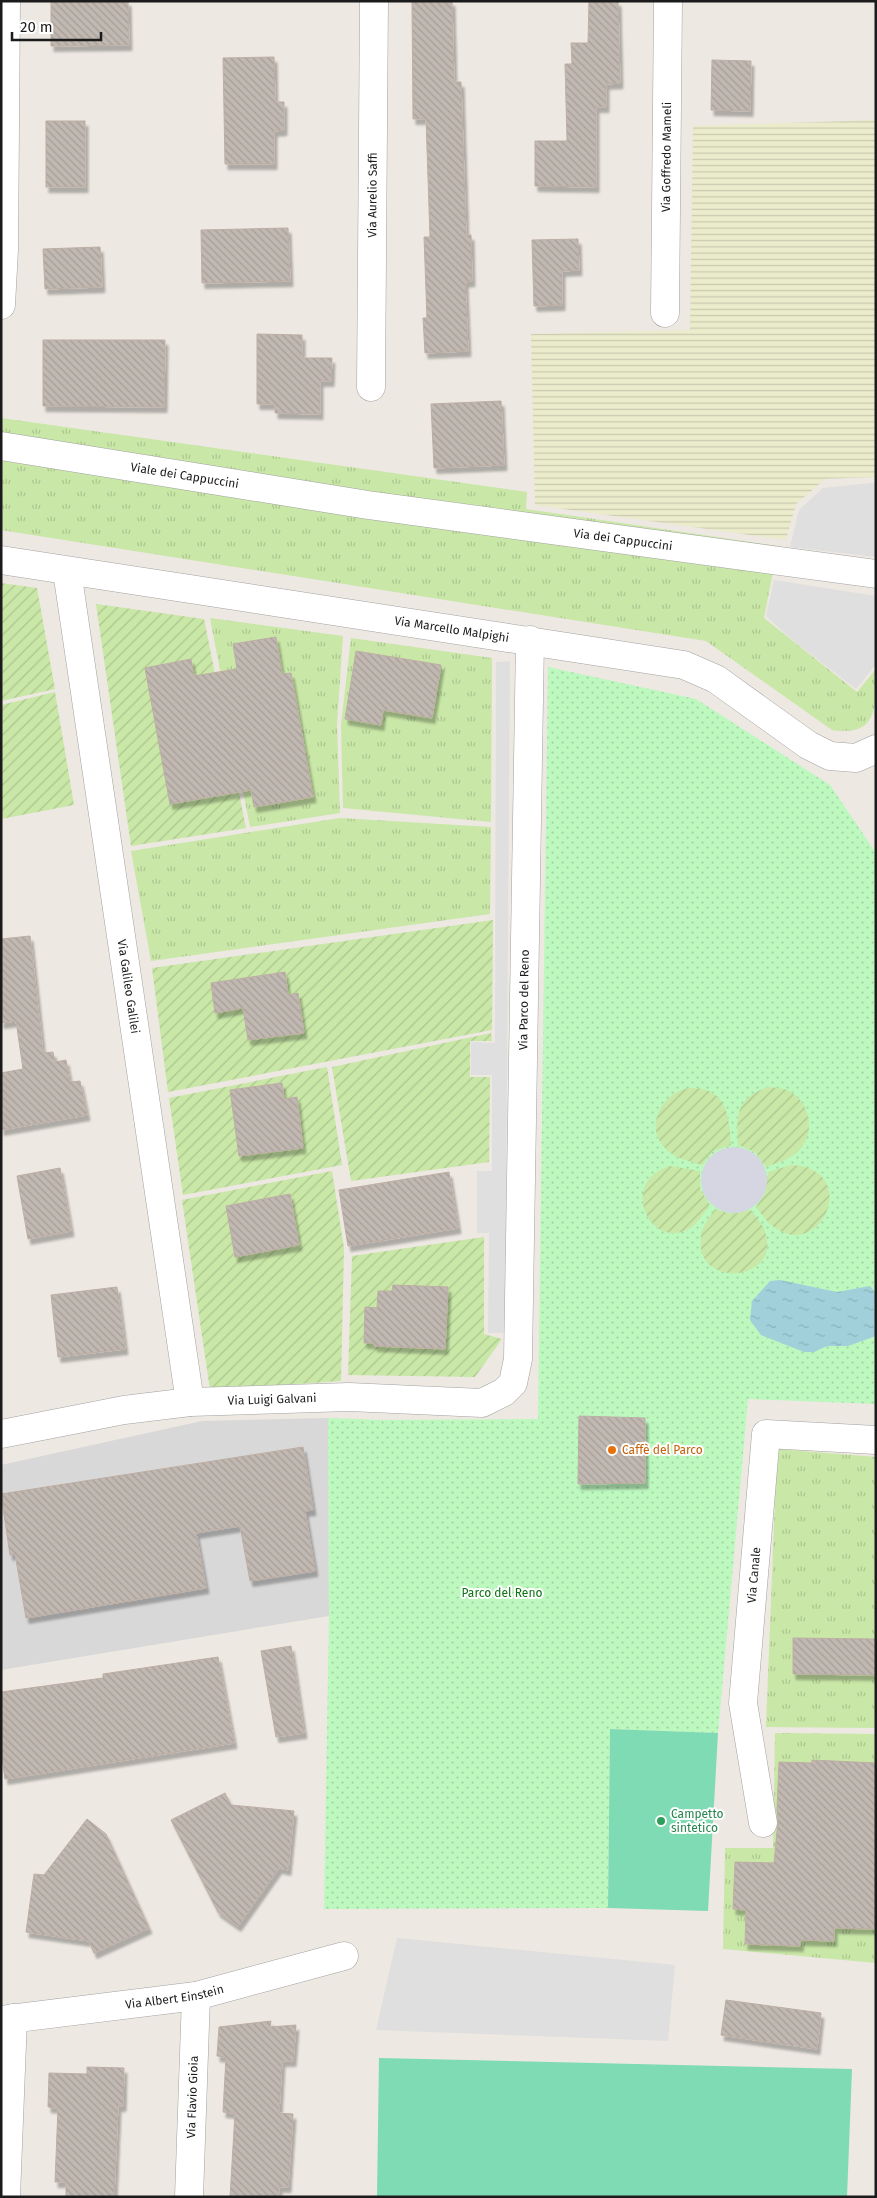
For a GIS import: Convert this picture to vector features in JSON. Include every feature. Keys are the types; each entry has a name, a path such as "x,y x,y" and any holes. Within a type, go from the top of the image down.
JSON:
{"street":[{"path":"1,305 4,250 6,1"},
{"name":"Via Aurelio Saffi","path":"372,386 374,1"},
{"name":"Via Goffredo Mameli","path":"664,313 668,1"},
{"name":"Viale dei Cappuccini","path":"1,446 368,505"},
{"name":"Via dei Cappuccini","path":"368,505 876,574"},
{"name":"Via Marcello Malpighi","path":"1,560 684,665 716,679 808,745 830,756 856,758 876,749"},
{"name":"Via Galileo Galilei","path":"67,571 190,1402"},
{"name":"Via Parco del Reno","path":"518,1359 530,640"},
{"name":"Via Luigi Galvani","path":"1,1434 124,1410 190,1402 349,1397 469,1404 482,1403 498,1396 512,1383 518,1359"},
{"name":"Via Canale","path":"763,1823 743,1703 766,1434 876,1440"},
{"name":"Via Albert Einstein","path":"7,2019 196,1996 344,1956"},
{"name":"Via Flavio Gioia","path":"189,2197 196,1996"},
{"path":"6,2197 7,2019"}],"shaded area":[{"path":"876,484 876,557 790,547 799,510 823,488"},
{"path":"774,580 876,596 876,664 856,689 790,638 766,616"},
{"path":"510,661 505,1333 488,1333 489,1233 477,1233 477,1171 492,1171 492,1075 471,1075 471,1042 495,1043 496,662"},
{"path":"734,1147 747,1150 757,1157 764,1167 767,1180 764,1193 757,1203 747,1210 734,1213 721,1210 711,1203 704,1193 701,1180 704,1167 711,1157 721,1150"},
{"path":"328,1418 329,1616 1,1670 1,1465 202,1421"},
{"path":"397,1938 675,1965 668,2041 376,2030"}],"green space":[{"path":"876,120 876,477 825,479 796,504 786,540 535,505 531,334 690,330 693,126"},
{"path":"1,418 527,492 526,509 778,546 764,618 857,692 876,669 874,708 871,717 866,724 858,729 847,731 832,730 706,641 1,530"},
{"path":"1,583 37,588 55,689 1,701"},
{"path":"96,604 204,619 246,828 131,846"},
{"path":"210,618 343,636 337,724 340,813 250,827"},
{"path":"351,638 492,658 491,822 343,808 341,725"},
{"name":"Parco del Reno","path":"548,667 696,699 830,785 876,853 876,1404 748,1399 718,1733 610,1729 608,1908 324,1909 329,1616 328,1418 381,1420 538,1419"},
{"path":"55,692 74,805 1,819 1,705"},
{"path":"340,818 491,827 490,914 151,961 131,851"},
{"path":"493,920 492,1030 168,1092 152,968"},
{"path":"491,1033 492,1041 470,1041 470,1077 490,1077 489,1162 351,1181 332,1067"},
{"path":"327,1067 342,1165 183,1195 169,1098"},
{"path":"768,1087 785,1089 795,1095 805,1109 809,1125 805,1142 797,1152 784,1160 766,1167 755,1152 738,1145 737,1125 740,1109 744,1102 757,1091"},
{"path":"688,1088 711,1092 718,1097 727,1113 729,1123 731,1145 713,1151 702,1165 682,1159 668,1151 658,1138 656,1129 656,1120 664,1103 679,1091"},
{"path":"791,1165 812,1170 825,1180 829,1194 828,1209 820,1223 808,1232 794,1235 774,1227 756,1207 765,1193 768,1172"},
{"path":"670,1166 700,1171 700,1189 710,1205 691,1228 673,1233 661,1230 651,1222 645,1210 643,1198 646,1185 654,1174"},
{"path":"332,1171 344,1248 341,1381 210,1390 182,1200"},
{"path":"715,1209 731,1214 751,1210 761,1224 764,1229 767,1247 762,1260 752,1269 738,1273 723,1272 711,1266 702,1254 702,1232"},
{"path":"484,1237 484,1334 502,1339 475,1377 348,1375 352,1256"},
{"path":"777,1449 876,1457 876,1728 766,1727"},
{"name":"Campetto sintetico","path":"610,1729 718,1733 708,1911 608,1908"},
{"path":"775,1733 876,1734 876,1963 723,1949 725,1848 773,1848"},
{"path":"379,2058 852,2069 847,2197 377,2197"}],"water":[{"path":"780,1280 837,1292 870,1286 876,1293 876,1336 848,1346 827,1346 814,1352 804,1352 761,1335 750,1320 752,1301 770,1281"}],"building":[{"path":"51,1 128,1 129,45 51,46"},
{"path":"412,1 452,1 454,82 461,82 466,235 471,235 472,281 465,282 468,351 425,353 423,318 427,318 424,237 430,237 426,119 413,119"},
{"path":"589,1 618,1 620,83 606,84 606,107 596,107 596,187 535,186 535,141 567,141 565,64 572,64 571,43 588,43"},
{"path":"274,57 275,102 284,102 284,130 274,131 274,164 225,164 223,58"},
{"path":"712,60 751,61 750,111 711,110"},
{"path":"46,121 85,121 85,187 46,187"},
{"path":"288,228 290,281 202,283 201,230"},
{"path":"578,239 579,270 562,271 562,305 534,306 532,240"},
{"path":"100,247 102,287 45,289 43,249"},
{"path":"257,334 302,335 302,358 332,358 331,381 320,381 320,414 275,413 275,404 257,404"},
{"path":"43,340 165,340 164,407 43,406"},
{"path":"501,401 504,465 434,468 431,404"},
{"path":"276,637 282,674 291,673 313,797 254,807 251,790 170,804 145,668 191,659 194,676 237,669 233,644"},
{"path":"356,651 441,665 432,718 383,710 381,725 345,719"},
{"path":"30,936 43,1053 53,1052 55,1062 66,1060 70,1082 80,1081 87,1115 1,1130 1,1073 23,1069 16,1021 1,1023 1,939"},
{"path":"285,972 288,995 298,993 304,1033 248,1040 243,1008 215,1013 211,983"},
{"path":"282,1083 284,1099 297,1097 303,1148 239,1156 230,1090"},
{"path":"60,1168 71,1231 28,1239 17,1176"},
{"path":"449,1172 458,1228 348,1246 339,1190"},
{"path":"290,1194 299,1245 235,1257 226,1206"},
{"path":"393,1285 448,1287 445,1349 374,1346 374,1343 364,1343 365,1307 377,1308 378,1291 392,1291"},
{"path":"117,1287 125,1349 58,1357 51,1295"},
{"name":"Caffè del Parco","path":"579,1416 645,1418 645,1483 578,1484"},
{"path":"303,1447 313,1510 305,1511 315,1571 250,1581 240,1526 196,1533 206,1588 26,1618 15,1554 10,1555 1,1494"},
{"path":"793,1638 876,1639 876,1675 793,1674"},
{"path":"291,1646 304,1733 276,1737 261,1651"},
{"path":"218,1657 234,1743 5,1779 1,1751 1,1692 103,1678 103,1674"},
{"path":"812,1760 876,1763 876,1929 834,1928 834,1941 801,1940 800,1946 745,1944 746,1910 733,1909 735,1862 774,1863 778,1821 779,1762 812,1763"},
{"path":"225,1793 231,1805 294,1811 288,1870 279,1868 238,1926 218,1912 171,1820"},
{"path":"87,1819 106,1834 149,1928 94,1953 89,1941 26,1932 34,1874 44,1875"},
{"path":"726,2000 821,2013 817,2049 721,2035"},
{"path":"271,2021 270,2027 296,2025 293,2061 282,2061 279,2113 293,2114 288,2187 279,2187 279,2197 230,2197 235,2113 223,2112 226,2057 217,2056 219,2027"},
{"path":"87,2067 124,2068 123,2106 118,2106 114,2197 66,2197 66,2182 55,2182 58,2108 48,2107 49,2073 87,2074"}],"place":[{"name":"Caffè del Parco","path":"612,1450"},
{"name":"Campetto sintetico","path":"661,1821"}]}
